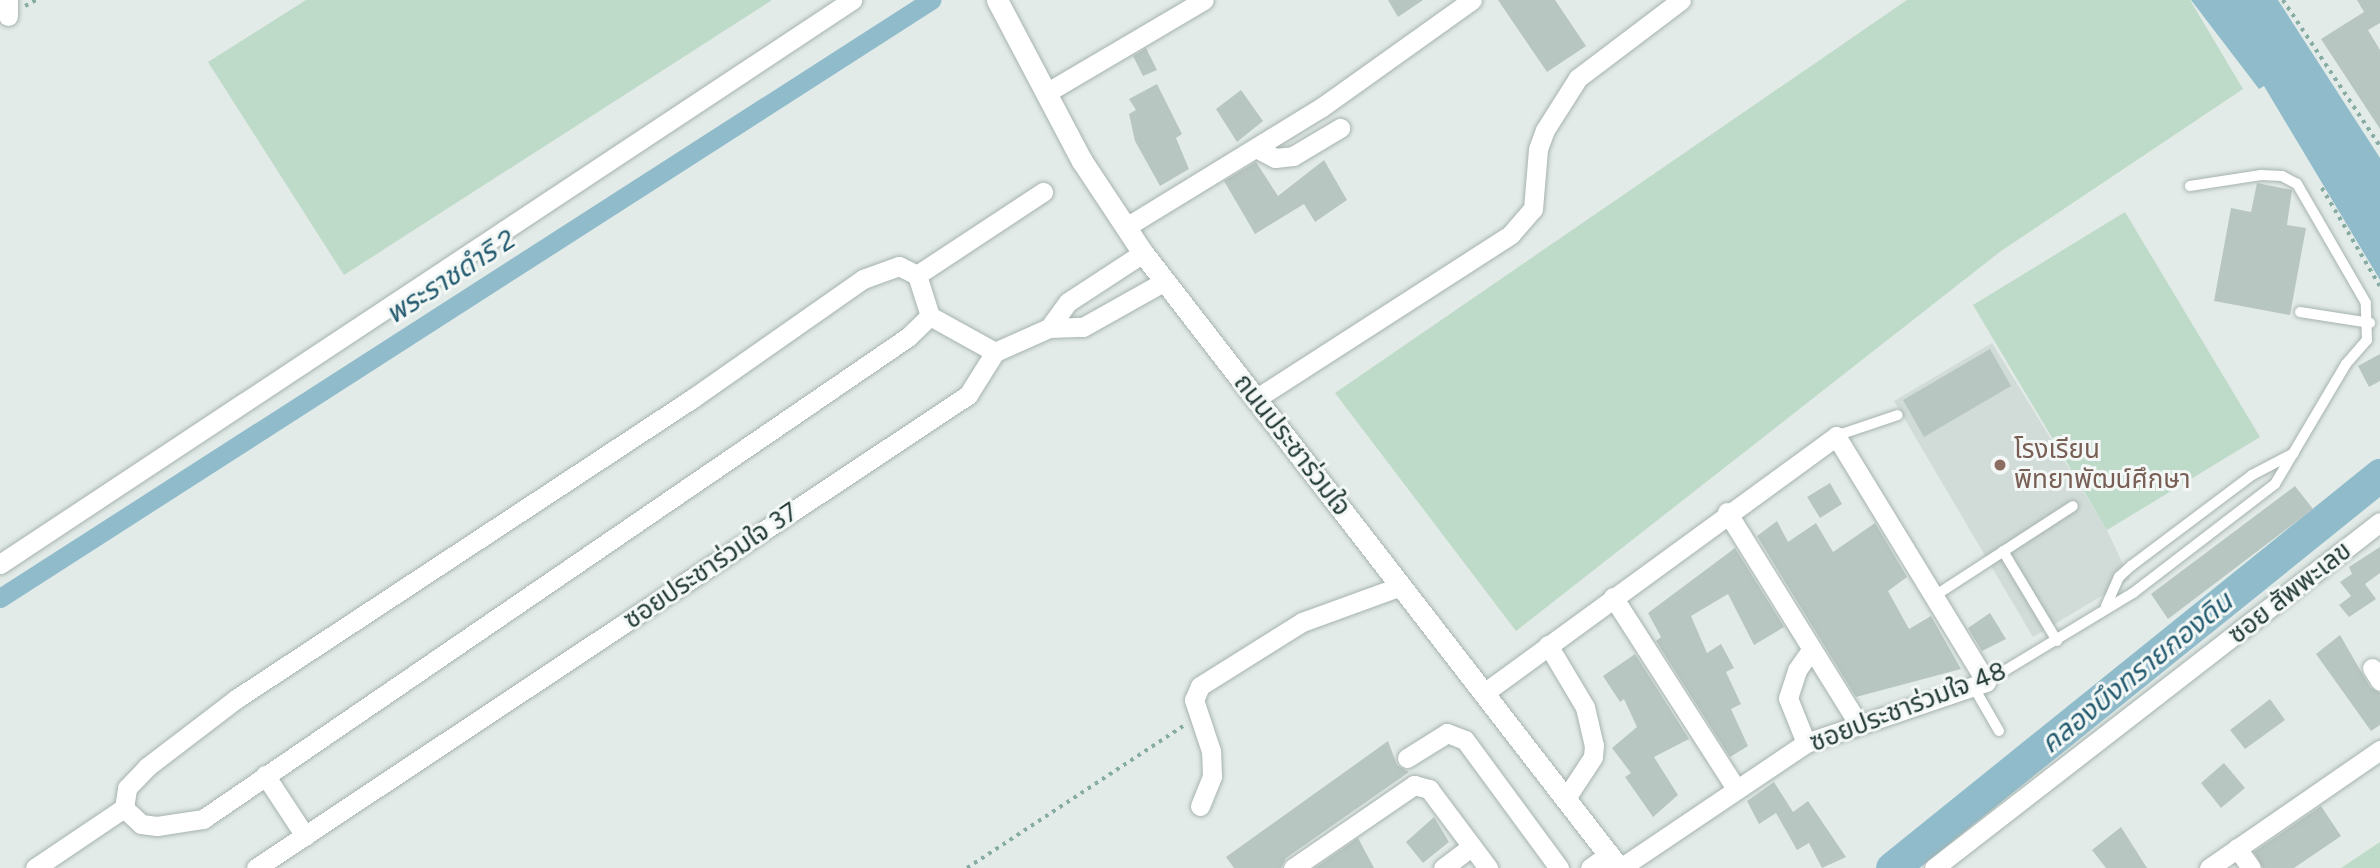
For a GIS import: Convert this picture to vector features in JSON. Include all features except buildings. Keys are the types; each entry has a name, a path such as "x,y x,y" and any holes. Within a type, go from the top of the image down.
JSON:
{"main road":[{"name":"ถนนประชาร่วมใจ","path":"997,0 1082,161 1143,253 1616,863"}],"street":[{"path":"0,564 852,0"},
{"path":"1046,93 1204,0"},
{"path":"1126,227 1258,149 1472,0"},
{"path":"1256,398 1511,234 1533,209 1538,149 1545,130 1578,78 1681,0"},
{"path":"1258,149 1275,158 1293,156 1340,128"},
{"path":"917,275 1043,192"},
{"path":"1049,328 1068,302 1143,253"},
{"path":"35,868 124,808 127,788 147,767 236,699 693,398 863,279 899,266 917,275 930,316 995,352 1049,328 1083,327 1165,281"},
{"path":"124,808 141,824 178,825 203,819 897,345 930,316"},
{"name":"ซอยประชาร่วมใจ 37","path":"256,868 968,395 995,352"},
{"path":"1484,693 1727,512 1836,436 1936,595 1979,684"},
{"path":"1727,512 1858,723"},
{"name":"ซอย สัพพะเลข","path":"1934,868 2380,523"},
{"path":"1200,806 1212,776 1211,751 1194,700 1200,686 1301,622 1401,586"},
{"path":"1613,597 1735,787"},
{"path":"1548,645 1585,707 1594,745 1593,757 1566,798"},
{"path":"1806,743 1788,698 1797,670 1811,649"},
{"name":"ซอยประชาร่วมใจ 48","path":"1590,868 1616,863 1806,743 1858,723 1979,684"},
{"path":"1407,758 1447,733 1465,740 1559,868"},
{"path":"2209,868 2380,750"},
{"path":"265,775 305,836"},
{"path":"1293,868 1410,787 1422,785 1488,868"},
{"path":"1443,868 1472,846"},
{"path":"2237,848 2251,868"}],"lane":[{"path":"2190,186 2261,174 2290,178 2306,196 2366,303 2370,323 2300,312"},
{"name":"ซอยประชาร่วมใจ 48","path":"1979,684 2057,641 2106,606 2133,593 2275,484 2298,451 2346,364 2367,340 2370,323"},
{"path":"1836,436 1898,415"},
{"path":"2106,606 2119,577 2131,566 2252,475 2298,451"},
{"path":"1936,595 2073,506"},
{"path":"2003,551 2057,641"},
{"path":"1979,684 1999,731"}],"path":[{"path":"2283,0 2380,146"},
{"path":"2322,188 2380,286"},
{"path":"967,868 1198,717"}],"shaded area":[{"name":"โรงเรียน พิทยาพัฒน์ศึกษา","path":"1992,343 2107,530 2130,579 2033,637 1894,401"}],"green space":[{"path":"306,0 772,0 344,275 208,62"},
{"path":"1907,0 2190,0 2243,89 2001,251 1516,631 1335,393"},
{"path":"2125,212 2260,437 2107,530 1973,305"},
{"path":"2380,842 2380,868 2341,868"}],"water":[{"path":"2191,0 2278,0 2380,158 2380,280 2264,86 2259,89"}],"waterway":[{"name":"พระราชดำริ 2","path":"0,598 931,0"},
{"name":"คลองบึงทรายกองดิน","path":"1892,868 2380,475"}],"place":[{"name":"โรงเรียน พิทยาพัฒน์ศึกษา","path":"2000,465"}]}
